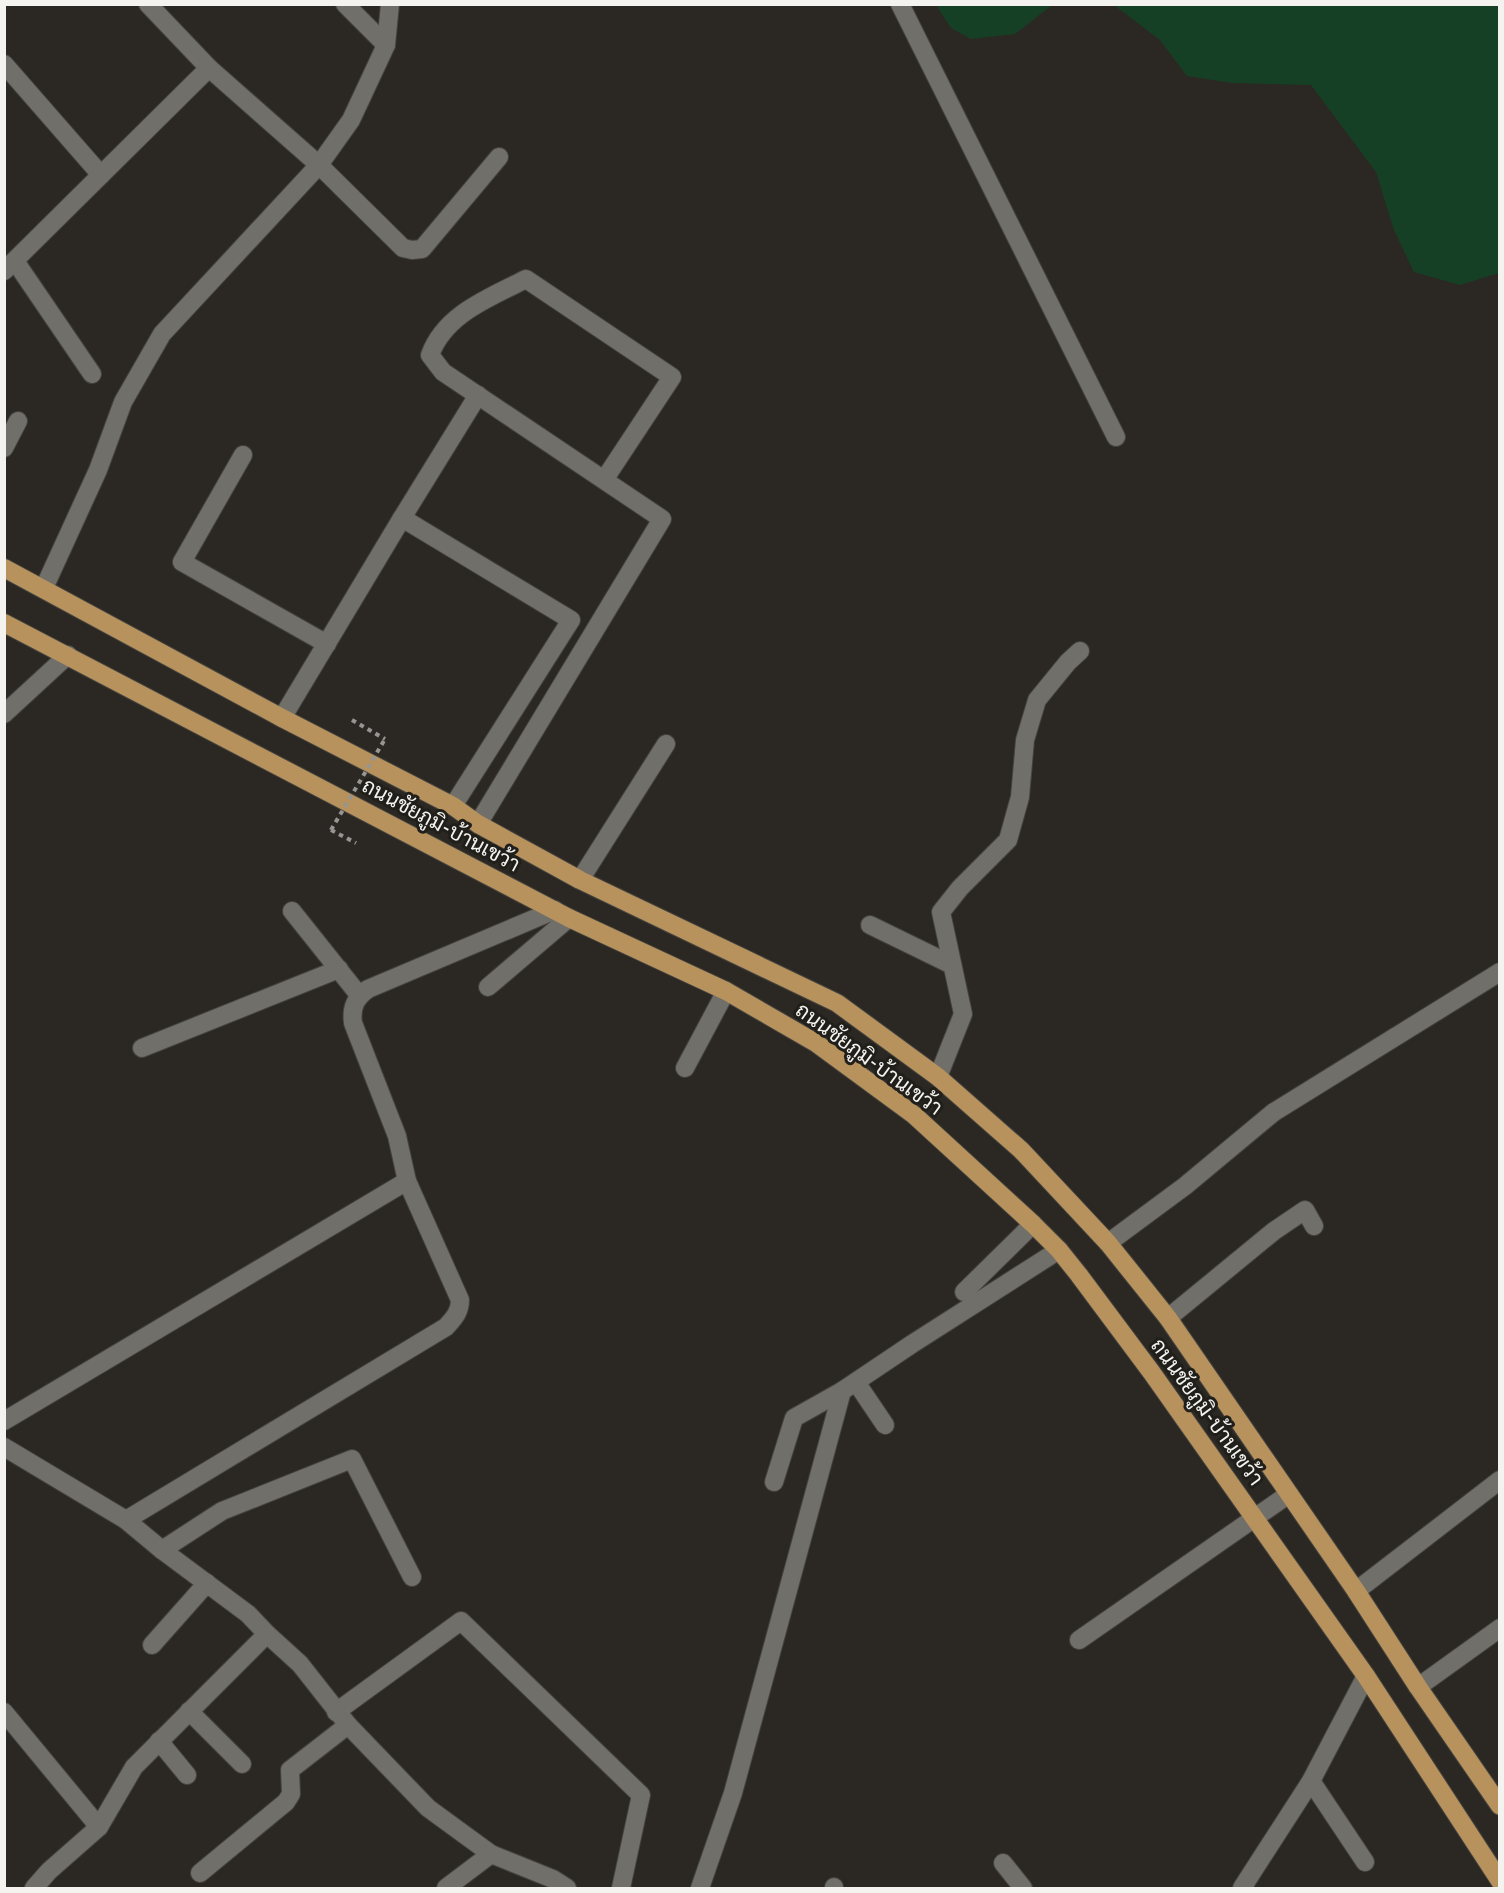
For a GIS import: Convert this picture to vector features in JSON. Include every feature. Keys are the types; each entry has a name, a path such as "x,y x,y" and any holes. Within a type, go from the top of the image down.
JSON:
{"main road":[{"name":"ถนนชัยภูมิ-บ้านเขว้า","path":"4,568 282,718 453,806 478,824 580,880 837,1003 938,1077 1021,1150 1108,1243 1168,1318 1356,1591 1418,1687 1500,1806"},
{"name":"ถนนชัยภูมิ-บ้านเขว้า","path":"4,623 562,914 726,991 816,1043 914,1115 1059,1250 1152,1373 1366,1676 1500,1881"}],"street":[{"path":"148,4 209,68 319,165 403,248 422,249 499,157"},
{"path":"345,4 386,45"},
{"path":"44,588 98,470 123,402 162,334 319,165 351,120 386,45 390,4"},
{"path":"900,4 1116,437"},
{"path":"4,64 101,175"},
{"path":"92,374 8,267 209,68"},
{"path":"478,824 662,519 443,372 430,356 436,340 463,312 526,279 672,377 604,480"},
{"path":"282,718 478,395"},
{"path":"4,448 18,421"},
{"path":"243,455 182,562 327,644"},
{"path":"402,518 571,620 453,806"},
{"path":"938,1077 963,1014 941,912 960,888 1008,840 1020,797 1025,740 1037,700 1080,651"},
{"path":"4,714 68,655"},
{"path":"580,880 666,744"},
{"path":"292,910 359,995"},
{"path":"489,987 562,914"},
{"path":"126,1520 446,1327 456,1315 460,1308 460,1300 407,1181 397,1136 353,1023 352,1013 359,995 379,984 562,914"},
{"path":"870,925 952,964"},
{"path":"142,1048 339,969"},
{"path":"1108,1243 1185,1186 1274,1112 1500,972"},
{"path":"685,1068 726,991"},
{"path":"4,1420 407,1181"},
{"path":"1168,1318 1274,1231 1305,1210 1314,1226"},
{"path":"964,1292 1033,1224"},
{"path":"774,1482 794,1418 849,1386 1059,1250"},
{"path":"849,1386 885,1425"},
{"path":"700,1888 733,1793 849,1386"},
{"path":"4,1447 126,1520 248,1614 300,1664 342,1719 428,1808 491,1854 553,1885"},
{"path":"162,1550 222,1511 352,1459 412,1577"},
{"path":"1356,1591 1500,1480"},
{"path":"1079,1640 1290,1494"},
{"path":"152,1646 207,1583"},
{"path":"200,1873 286,1802 291,1794 290,1770 342,1719 461,1621 641,1795 621,1888"},
{"path":"1418,1687 1500,1628"},
{"path":"34,1888 49,1871 99,1827 134,1767 267,1634"},
{"path":"1243,1888 1311,1781 1366,1676"},
{"path":"189,1711 242,1764"},
{"path":"4,1712 99,1827"},
{"path":"159,1741 187,1775"},
{"path":"1311,1781 1365,1862"},
{"path":"446,1888 491,1854"},
{"path":"1003,1863 1023,1888"}],"path":[{"path":"352,720 385,739 331,830 356,843"}],"green space":[{"path":"936,5 1052,5 1015,34 971,39 951,28"},
{"path":"1114,5 1499,5 1499,273 1460,285 1414,272 1394,230 1376,172 1311,85 1232,83 1187,76 1160,40"}]}
